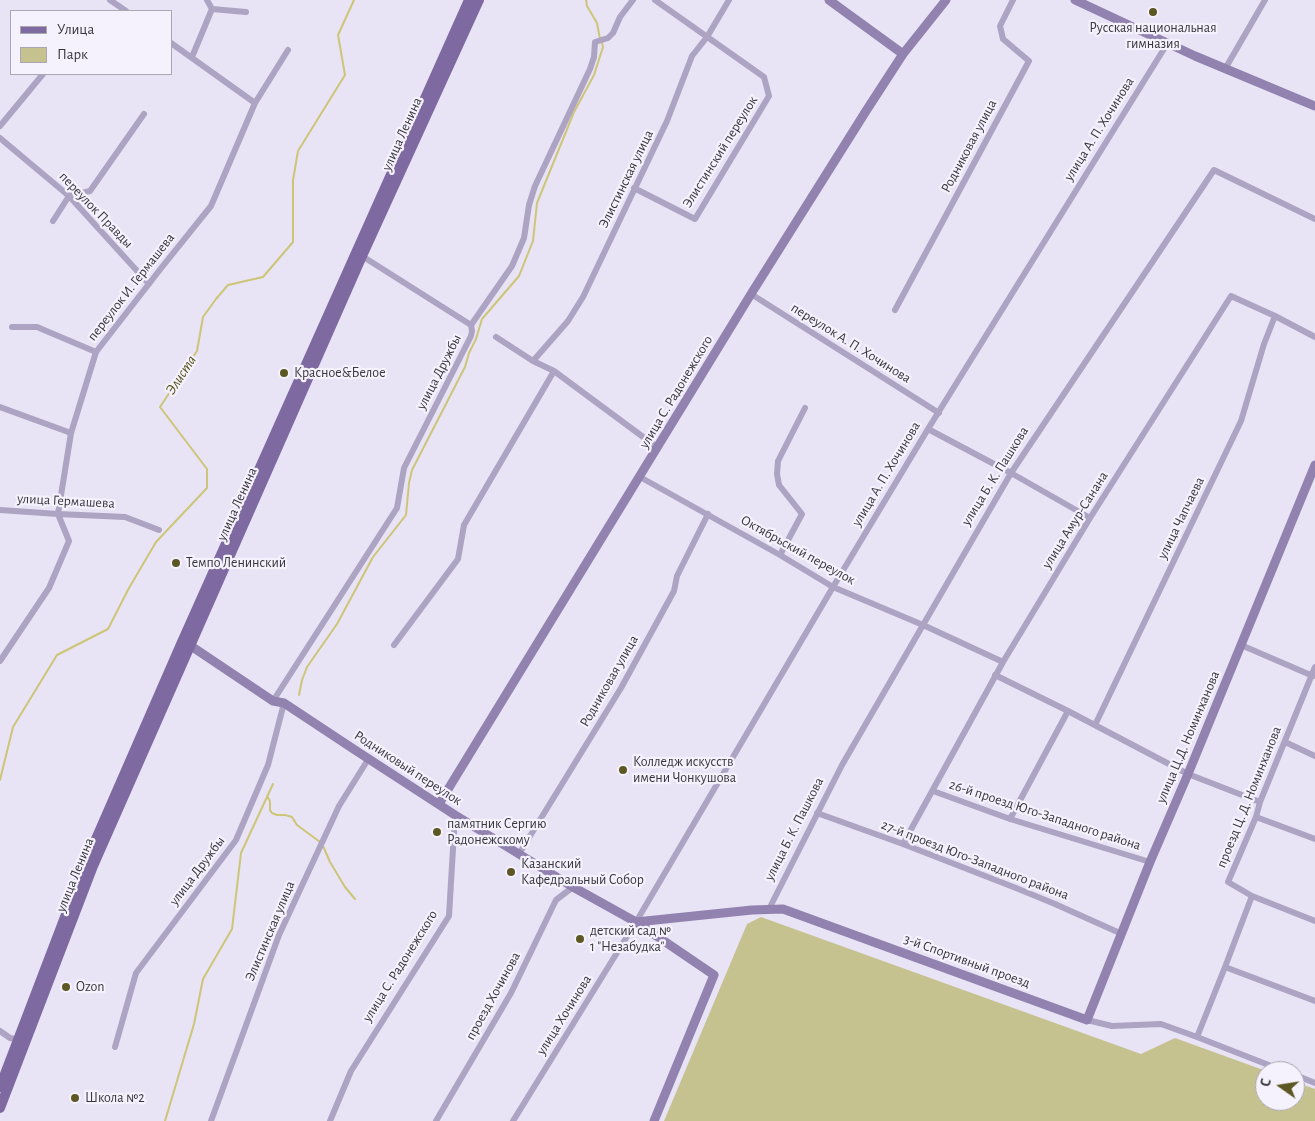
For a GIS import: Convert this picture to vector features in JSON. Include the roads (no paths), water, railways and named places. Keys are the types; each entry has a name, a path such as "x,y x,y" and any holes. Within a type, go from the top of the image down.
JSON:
{"main road":[{"name":"улица Ленина","path":"186,644 469,0"},
{"name":"улица Ленина","path":"0,1108 21,1040 86,862 479,0"},
{"name":"улица Ленина","path":"0,1086 21,1040"}],"street":[{"path":"110,0 125,10"},
{"path":"207,0 212,9"},
{"name":"улица Дружбы","path":"273,701 397,508 404,468 471,336 471,325 512,266 524,238 535,186 590,70 594,57 595,42 608,38 613,33 620,17 634,0"},
{"name":"Элистинский переулок","path":"634,188 695,219 769,96 764,77 655,0"},
{"name":"Элистинская улица","path":"533,361 568,321 583,297 667,121 692,56 707,37 729,0"},
{"path":"830,0 903,54"},
{"name":"улица С. Радонежского","path":"439,804 751,294 903,54 946,0"},
{"name":"Родниковая улица","path":"895,310 1029,61 1003,39 1000,26 1013,0"},
{"path":"1075,0 1166,44 1315,106"},
{"path":"1224,69 1265,0"},
{"path":"212,9 246,12"},
{"path":"192,57 212,9"},
{"path":"172,44 256,103"},
{"name":"улица А. П. Хочинова","path":"636,922 928,429 1166,44"},
{"name":"переулок И. Гермашева","path":"58,514 71,433 96,352 211,206 256,103 288,50"},
{"path":"0,126 42,75"},
{"path":"53,221 69,196 90,191 144,114"},
{"name":"переулок Правды","path":"0,138 69,196 149,284"},
{"name":"улица Б. К. Пашкова","path":"768,909 842,765 1011,473 1214,170 1315,219"},
{"path":"362,256 471,325"},
{"name":"переулок А. П. Хочинова","path":"751,294 939,413"},
{"name":"улица Амур-Санана","path":"903,844 1002,662 1090,518 1231,296 1315,337"},
{"name":"улица Чапчаева","path":"1095,725 1242,421 1264,344 1275,316"},
{"path":"12,327 37,327 96,352"},
{"path":"496,337 554,372 658,448"},
{"path":"394,645 458,559 464,525 554,372"},
{"path":"0,408 71,433"},
{"path":"780,555 802,514 780,485 777,474 778,461 805,408"},
{"path":"928,429 1090,518"},
{"name":"улица Ц.Д. Номинханова","path":"1088,1020 1150,862 1315,465"},
{"name":"Октябрьский переулок","path":"640,477 780,555 833,587 1002,662"},
{"name":"улица Гермашева","path":"0,510 125,517 159,530"},
{"path":"0,661 49,588 69,541 58,514"},
{"name":"Родниковая улица","path":"519,854 621,688 674,590 678,576 708,514"},
{"name":"Родниковый переулок","path":"186,644 273,701 284,703 455,815 636,922 714,975 654,1121"},
{"path":"1241,645 1313,676"},
{"name":"проезд Ц. Д. Номинханова","path":"1252,896 1228,882 1256,817 1260,802 1313,676 1315,667"},
{"path":"995,675 1068,710 1188,774 1260,802"},
{"name":"улица Дружбы","path":"115,1047 136,973 236,840 268,765 284,703"},
{"path":"1010,819 1068,710"},
{"path":"1285,742 1315,756"},
{"name":"Элистинская улица","path":"211,1121 279,935 339,806 369,758"},
{"name":"26-й проезд Юго-Западного района","path":"933,791 1010,819 1150,862"},
{"name":"27-й проезд Юго-Западного района","path":"817,813 1047,900 1122,934"},
{"name":"улица С. Радонежского","path":"330,1121 351,1072 449,916 455,815"},
{"path":"1256,817 1315,839"},
{"name":"проезд Хочинова","path":"436,1121 511,993 556,900 573,886"},
{"path":"1197,1037 1252,896 1315,921"},
{"name":"3-й Спортивный проезд","path":"636,922 752,910 783,909 1088,1020 1112,1026 1161,1024 1258,1061"},
{"name":"улица Хочинова","path":"513,1121 636,922"},
{"path":"1225,968 1315,1001"},
{"path":"0,1031 10,1038 21,1040"}],"waterway":[{"name":"Элиста","path":"0,780 13,727 57,655 108,629 156,542 207,488 207,469 160,407 197,351 203,317 216,299 228,285 263,277 293,242 293,180 298,151 345,75 338,35 354,0"},
{"path":"586,0 587,6 597,23 600,39"},
{"path":"299,695 307,667 337,624 373,557 406,515 412,470 465,367 482,319 519,276 533,241 537,203 574,112 594,75 603,47 602,43"},
{"path":"165,1121 194,1024 203,979 232,929 241,853 273,784"},
{"path":"267,796 272,813 292,817 297,825 320,842"},
{"path":"323,846 345,887 355,899"}],"place":[{"name":"Русская национальная гимназия","path":"1153,12"},
{"name":"Красное&Белое","path":"284,373"},
{"name":"Темпо Ленинский","path":"176,563"},
{"name":"Колледж искусств имени Чонкушова","path":"623,770"},
{"name":"памятник Сергию Радонежскому","path":"437,832"},
{"name":"Казанский Кафедральный Собор","path":"511,872"},
{"name":"детский сад № 1 \"Незабудка\"","path":"580,939"},
{"name":"Ozon","path":"66,987"},
{"name":"Школа №2","path":"75,1098"}]}
